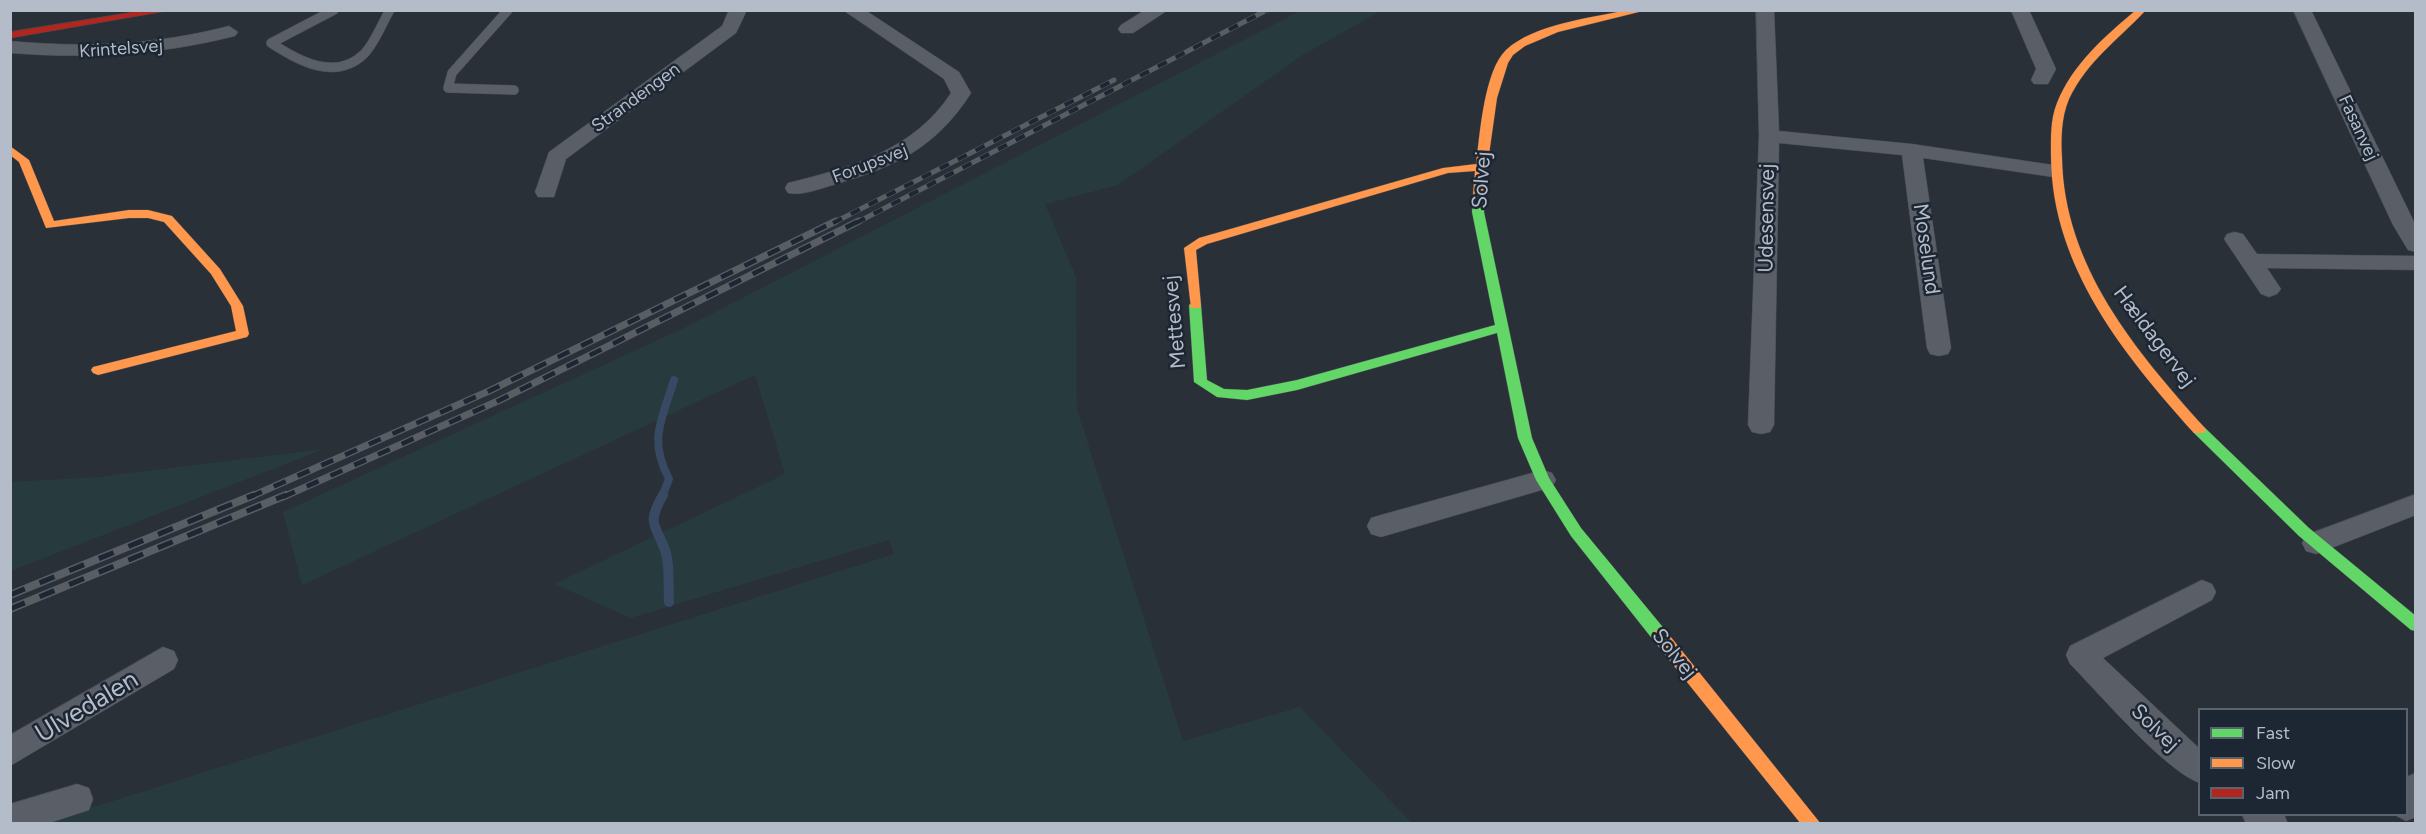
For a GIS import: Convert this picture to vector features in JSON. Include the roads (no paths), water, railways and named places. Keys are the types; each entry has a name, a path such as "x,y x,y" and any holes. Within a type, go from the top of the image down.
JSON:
{"street":[{"path":"10,35 168,10"},
{"name":"Strandengen","path":"546,192 556,156 730,29 738,10"},
{"name":"Forupsvej","path":"796,188 853,173 914,147 953,108 961,93 952,76 852,10"},
{"path":"1127,29 1159,10"},
{"name":"Solvej","path":"1643,10 1565,28 1528,40 1507,54 1498,71 1480,167 1478,212 1525,438 1543,480 1576,532 1812,824"},
{"name":"Udesensvej","path":"1761,425 1769,136 1765,10"},
{"path":"2020,10 2046,69 2042,80"},
{"name":"Hældagervej","path":"2142,10 2108,38 2076,75 2058,116 2053,171 2060,209 2077,255 2098,300 2129,345 2174,401 2237,471 2316,543 2415,625"},
{"name":"Fasanvej","path":"2302,10 2415,245"},
{"name":"Krintelsvej","path":"10,47 94,53 187,44 230,32"},
{"path":"1769,136 1912,150 2053,171"},
{"path":"10,148 24,160 50,225 129,214 148,214 168,219 216,272 237,306 243,334 98,370"},
{"name":"Moselund","path":"1912,150 1939,348"},
{"name":"Mettesvej","path":"1480,167 1447,170 1203,241 1190,248 1201,382 1222,394 1247,395 1297,385 1502,327"},
{"path":"2235,239 2269,289"},
{"path":"2250,261 2415,263"},
{"path":"1381,526 1543,480"},
{"path":"2316,543 2415,504"},
{"name":"Solvej","path":"2198,768 2081,655 2202,592"},
{"name":"Ulvedalen","path":"10,752 163,660"},
{"path":"2408,802 2415,788"},
{"path":"10,819 77,799"}],"lane":[{"path":"334,10 271,43 298,62 320,67 344,65 364,54 390,10"},
{"path":"508,10 452,73 448,88 514,90"}],"waterway":[{"path":"662,497 669,479 659,452 659,430 674,380"},
{"path":"662,497 655,513 654,525 666,553 669,602"}],"railway":[{"path":"856,223 1267,10"},
{"path":"833,223 1114,80"},
{"path":"250,497 489,391 836,221"},
{"path":"283,497 500,400 859,221"},
{"path":"10,595 254,495"},
{"path":"10,609 286,495"}]}
